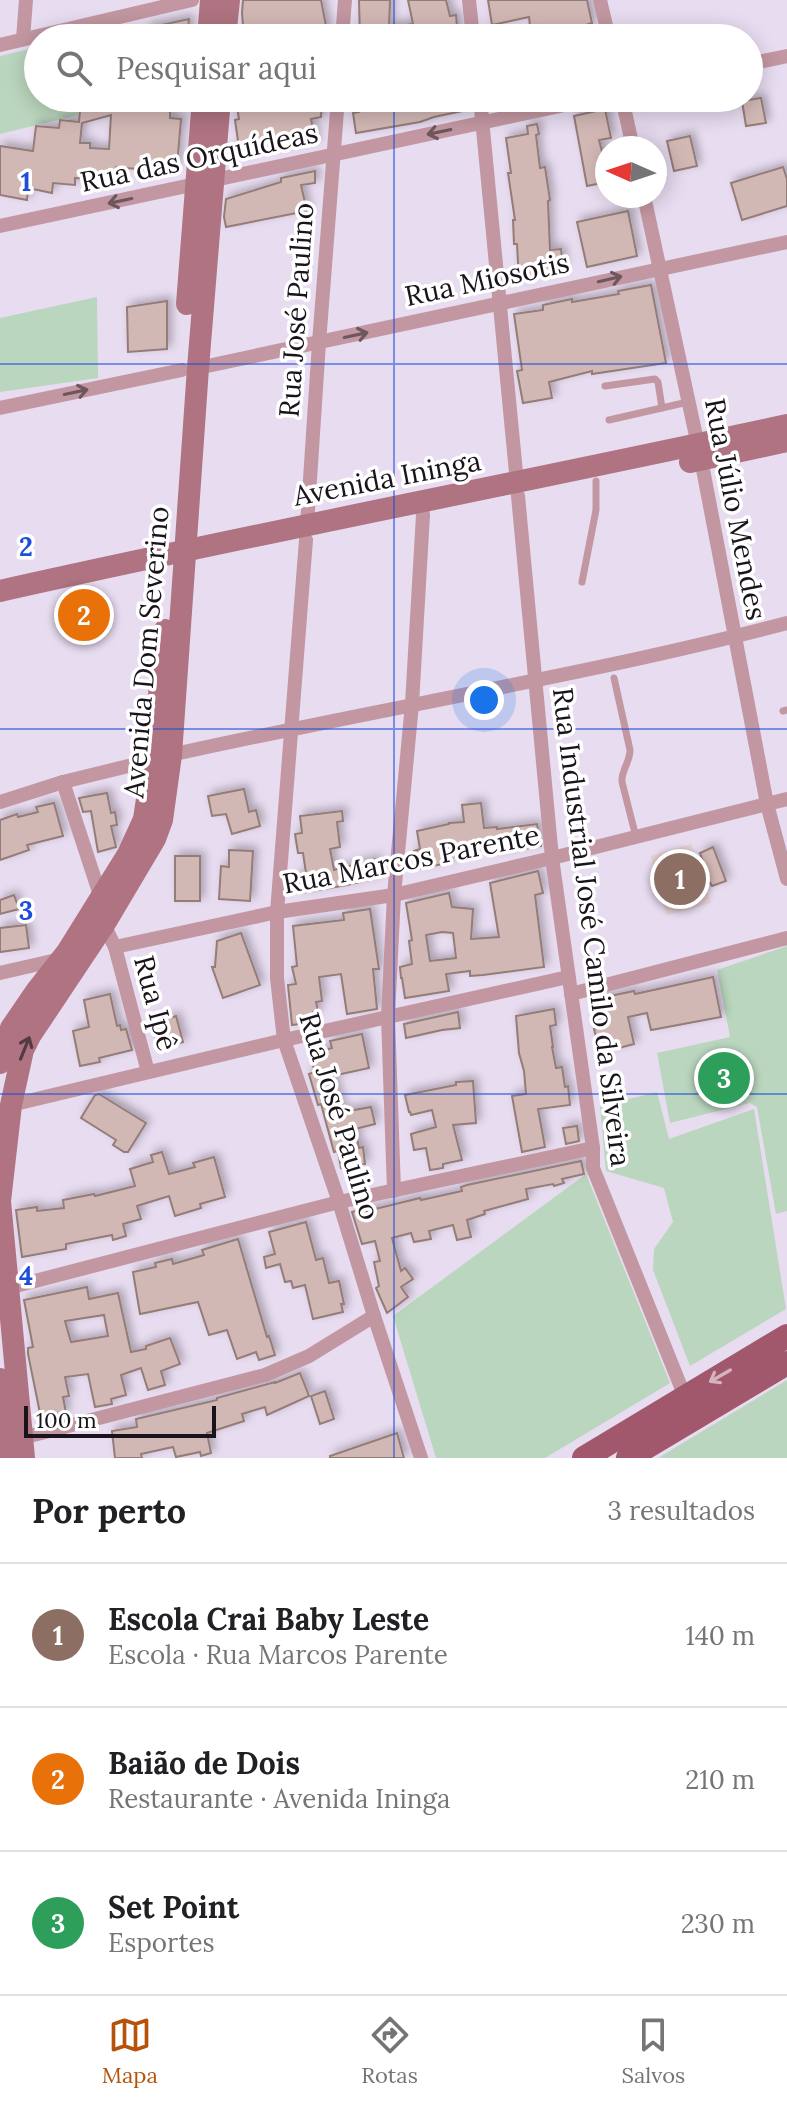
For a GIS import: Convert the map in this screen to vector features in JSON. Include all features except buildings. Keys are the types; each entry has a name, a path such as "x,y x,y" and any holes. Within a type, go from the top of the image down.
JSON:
{"main road":[{"path":"209,24 211,0"},
{"path":"226,24 229,0"},
{"name":"Avenida Dom Severino","path":"23,1448 0,1201 11,1105 20,1059 30,1036 104,925 155,839 165,801 162,758 204,183 203,112"},
{"name":"Avenida Dom Severino","path":"204,183 217,112"},
{"name":"Avenida Ininga","path":"518,490 596,481 787,425"},
{"name":"Avenida Ininga","path":"0,591 178,559 699,452 787,441"},
{"name":"Avenida Ininga","path":"0,606 178,559"},
{"name":"Avenida Dom Severino","path":"0,1063 11,1028 61,959 128,854 144,819 162,758"},
{"path":"584,1458 787,1336"},
{"path":"628,1458 787,1363"},
{"path":"0,1379 9,1458"}],"street":[{"path":"24,24 26,0"},
{"path":"88,24 192,0"},
{"path":"343,24 345,0"},
{"path":"469,0 472,24"},
{"path":"600,0 606,24"},
{"path":"0,45 23,39 24,26"},
{"path":"763,61 787,56"},
{"name":"Rua José Paulino","path":"337,112 277,912 277,978 284,1040 421,1458"},
{"name":"Rua Industrial José Camilo da Silveira","path":"482,112 552,858 593,1148 593,1168 685,1397"},
{"name":"Rua das Orquídeas","path":"0,226 533,112"},
{"path":"625,112 630,136"},
{"name":"Rua Júlio Mendes","path":"646,208 699,452 767,804 787,879"},
{"name":"Rua Miosotis","path":"0,408 787,242"},
{"path":"394,1191 388,1017 394,895 412,704 422,509"},
{"path":"0,802 63,782 292,728 534,681 787,623"},
{"path":"63,782 101,898"},
{"name":"Rua Marcos Parente","path":"115,947 277,912 394,895 787,799"},
{"path":"104,925 115,947"},
{"path":"571,994 787,938"},
{"name":"Rua Ipê","path":"115,947 148,1072"},
{"path":"0,973 61,959"},
{"path":"11,1105 568,977"},
{"path":"8,1288 339,1202 593,1148"},
{"path":"23,1448 265,1375 309,1356 374,1316"}],"lane":[{"path":"605,386 655,379 662,408"},
{"path":"609,420 688,402"},
{"path":"582,582 596,510 596,481"},
{"path":"614,678 630,750 622,782 636,837"}],"shaded area":[{"path":"691,844 711,903 666,915 651,856"}],"green space":[{"path":"24,50 24,112 78,112 78,115 0,134 0,56"},
{"path":"97,297 98,378 0,392 0,318"},
{"path":"787,946 787,1211 776,1214 757,1107 750,1103 670,1123 657,1053 730,1037 717,970"},
{"path":"657,1092 669,1139 754,1109 786,1309 690,1366 653,1270 654,1249 673,1222 664,1188 606,1171 600,1106"},
{"path":"586,1174 670,1383 545,1458 436,1458 393,1316"},
{"path":"787,1380 787,1458 658,1458"}],"place":[{"name":"Baião de Dois","path":"84,615"},
{"name":"Escola Crai Baby Leste","path":"680,879"},
{"name":"Set Point","path":"724,1078"}]}
